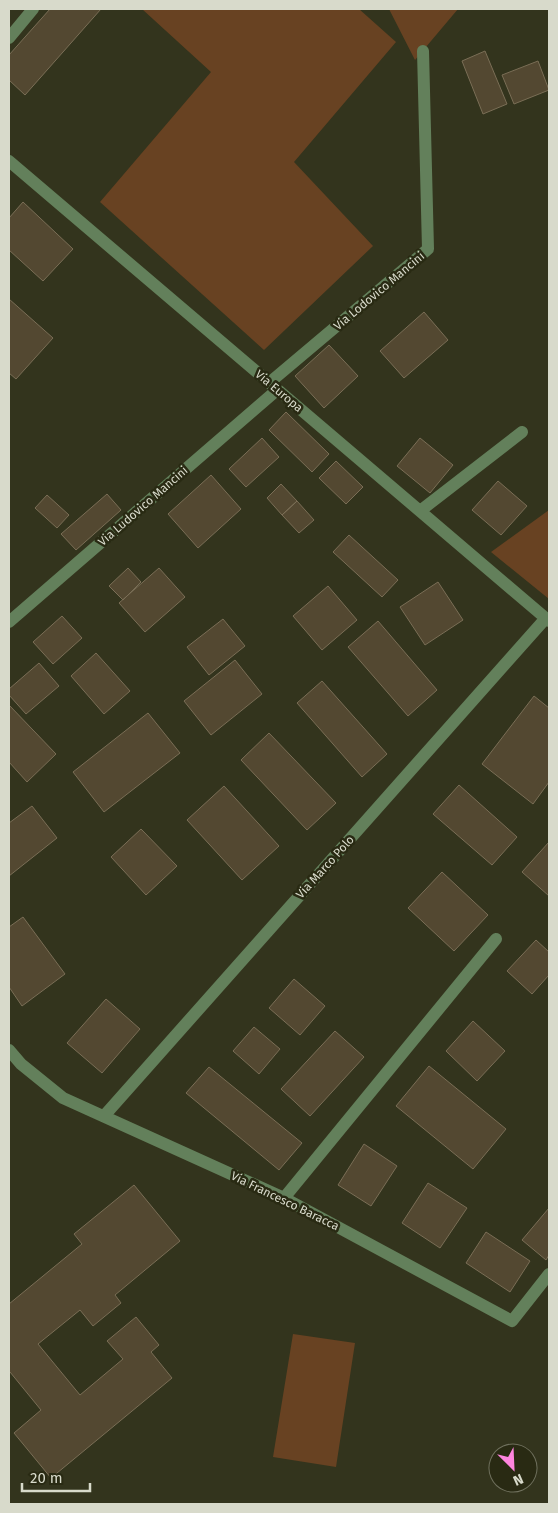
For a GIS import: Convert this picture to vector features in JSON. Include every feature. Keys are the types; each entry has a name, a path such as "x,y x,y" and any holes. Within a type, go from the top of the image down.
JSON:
{"street":[{"path":"9,38 33,9"},
{"name":"Via Lodovico Mancini","path":"273,386 428,249 422,51"},
{"name":"Via Europa","path":"9,161 548,620"},
{"name":"Via Ludovico Mancini","path":"9,622 273,386"},
{"path":"420,511 522,432"},
{"name":"Via Marco Polo","path":"104,1116 548,620"},
{"path":"284,1198 496,938"},
{"name":"Via Francesco Baracca","path":"9,1050 21,1064 63,1098 284,1198 512,1321 549,1274"}],"shaded area":[{"path":"142,9 359,9 396,42 294,162 373,246 264,350 100,202 211,72"},
{"path":"389,9 458,9 415,60"},
{"path":"549,510 549,599 491,552"},
{"path":"293,1334 355,1343 336,1467 273,1457"}],"building":[{"path":"50,9 101,9 25,95 9,80 9,55"},
{"path":"485,51 507,104 483,114 462,61"},
{"path":"538,61 549,90 514,104 502,75"},
{"path":"23,202 73,249 43,281 9,250 9,218"},
{"path":"9,299 53,338 16,379 9,373"},
{"path":"424,312 448,340 404,378 380,351"},
{"path":"329,345 358,376 324,408 295,376"},
{"path":"286,412 329,454 312,472 269,430"},
{"path":"262,438 279,457 246,487 229,469"},
{"path":"420,438 453,465 430,493 397,466"},
{"path":"336,461 363,487 346,504 319,478"},
{"path":"211,475 241,509 198,548 168,514"},
{"path":"498,481 527,506 501,535 472,510"},
{"path":"281,484 297,501 282,515 267,498"},
{"path":"107,494 121,510 76,550 61,534"},
{"path":"47,495 69,515 57,528 35,508"},
{"path":"297,501 314,520 299,533 282,515"},
{"path":"349,535 398,580 382,597 333,552"},
{"path":"128,568 141,582 123,600 109,586"},
{"path":"159,568 185,597 145,632 119,603"},
{"path":"438,582 463,620 425,645 400,607"},
{"path":"328,586 357,620 322,650 293,616"},
{"path":"62,616 82,638 53,664 33,642"},
{"path":"223,619 245,646 209,675 187,647"},
{"path":"378,621 437,690 408,716 348,647"},
{"path":"96,653 130,691 104,714 71,676"},
{"path":"235,660 262,694 211,735 184,701"},
{"path":"39,663 59,686 26,714 9,695 9,689"},
{"path":"322,681 387,754 362,777 297,703"},
{"path":"534,696 549,708 549,782 533,804 482,764"},
{"path":"9,705 56,754 27,782 9,762"},
{"path":"148,713 180,753 104,812 73,772"},
{"path":"269,733 336,803 307,830 241,760"},
{"path":"459,785 517,837 492,865 433,814"},
{"path":"224,786 279,846 242,880 187,820"},
{"path":"32,806 57,838 9,876 9,823"},
{"path":"141,829 177,866 146,895 111,857"},
{"path":"549,842 549,896 522,872"},
{"path":"442,872 488,915 454,951 408,908"},
{"path":"23,917 65,974 22,1006 9,987 9,927"},
{"path":"536,940 549,952 549,975 532,994 507,971"},
{"path":"294,979 325,1006 300,1035 269,1008"},
{"path":"106,999 140,1029 102,1073 67,1043"},
{"path":"473,1021 505,1051 477,1081 446,1051"},
{"path":"254,1027 280,1049 259,1074 233,1051"},
{"path":"335,1031 364,1057 310,1116 281,1089"},
{"path":"429,1066 506,1129 473,1169 396,1106"},
{"path":"209,1067 302,1143 279,1170 186,1093"},
{"path":"364,1144 397,1166 371,1206 338,1185"},
{"path":"428,1183 467,1208 440,1248 402,1223"},
{"path":"134,1185 180,1241 115,1295 121,1303 93,1326 80,1310 38,1344 80,1395 123,1359 107,1341 136,1317 159,1345 151,1352 172,1378 51,1478 14,1433 41,1410 9,1373 9,1304 82,1244 74,1234"},
{"path":"549,1208 549,1255 546,1260 522,1240"},
{"path":"486,1232 530,1261 510,1292 466,1263"}]}
